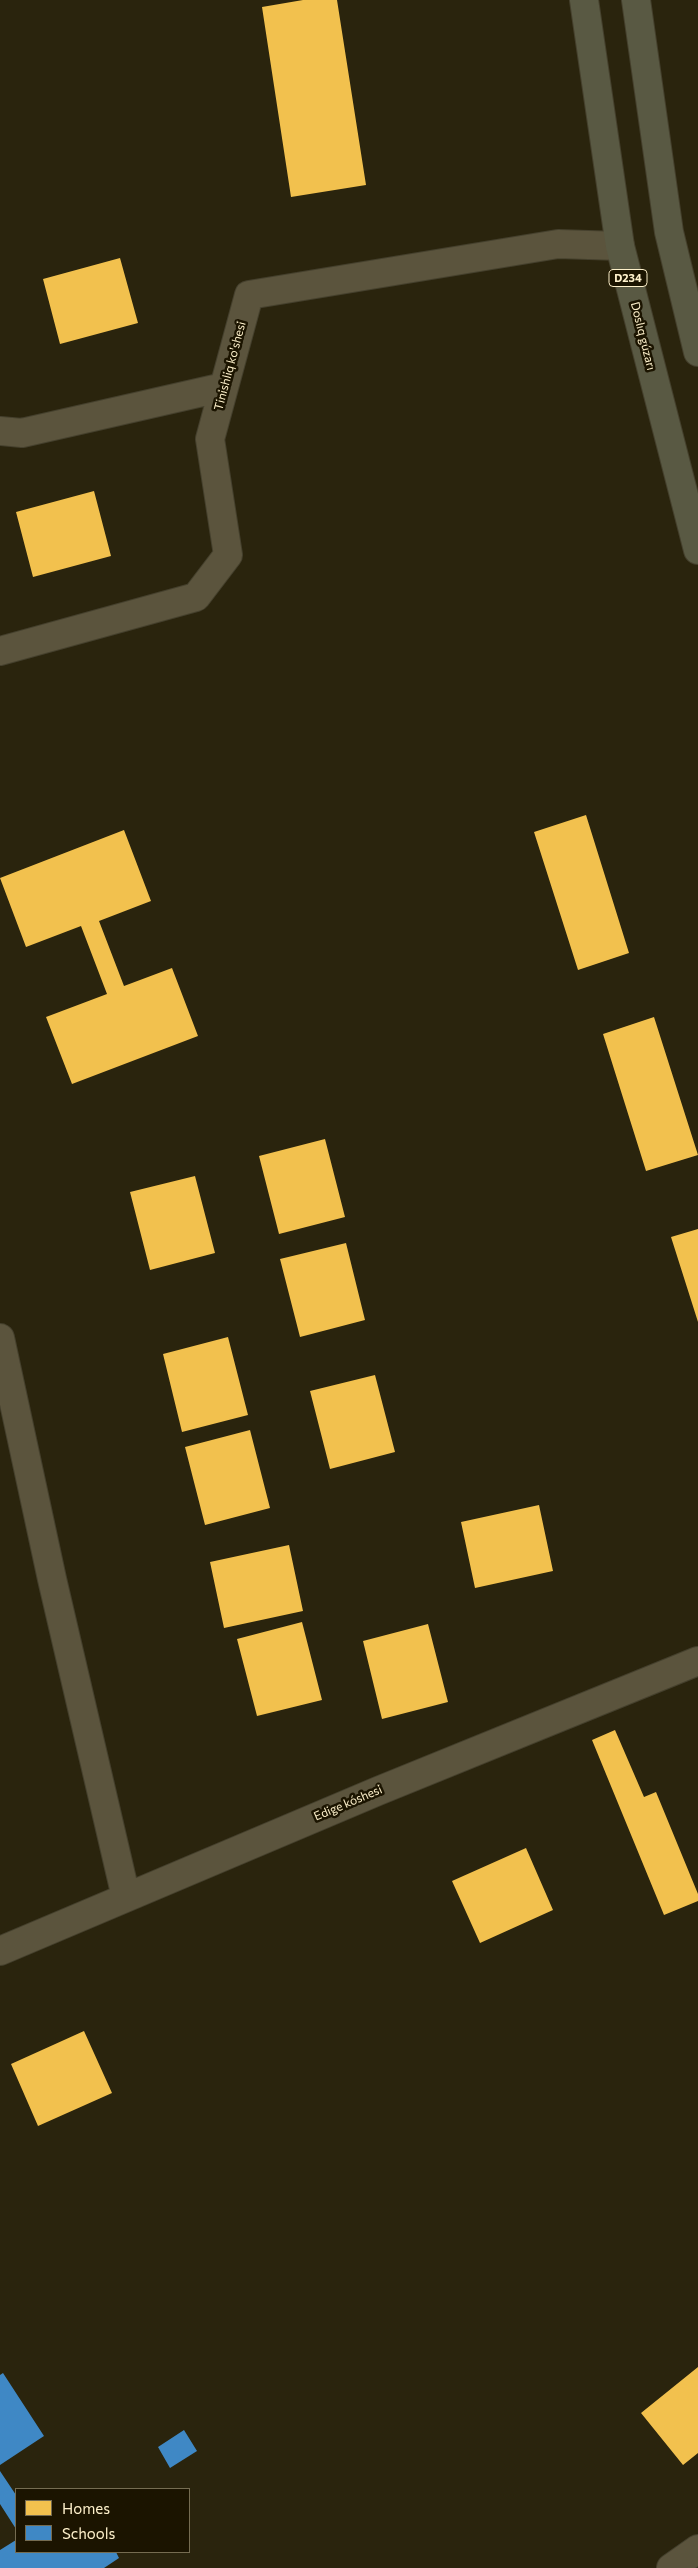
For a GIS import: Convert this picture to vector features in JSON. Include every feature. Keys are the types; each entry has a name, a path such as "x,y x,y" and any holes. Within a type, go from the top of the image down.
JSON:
{"main road":[{"name":"Doslıq gúzarı","path":"584,0 620,246 698,550"},
{"path":"636,0 669,232 698,352"}],"street":[{"name":"Tinishliq ko'shesi","path":"0,651 196,597 228,555 210,439 248,295 558,244 620,246"},
{"path":"0,431 22,433 224,387"},
{"path":"0,1338 54,1589 126,1897"},
{"name":"Edige kóshesi","path":"0,1951 378,1791 698,1661"},
{"path":"671,2568 698,2549"}],"building: Homes":[{"path":"303,0 337,0 366,185 291,197 262,7"},
{"path":"120,258 138,323 60,344 43,279"},
{"path":"94,491 111,556 33,577 16,512"},
{"path":"586,815 629,953 578,970 534,832"},
{"path":"124,830 151,901 99,921 124,986 172,968 198,1036 72,1084 46,1017 107,994 81,926 26,947 0,878"},
{"path":"654,1017 698,1155 646,1171 603,1034"},
{"path":"325,1139 345,1217 279,1234 259,1156"},
{"path":"195,1176 215,1253 150,1270 130,1192"},
{"path":"698,1229 698,1322 671,1237"},
{"path":"346,1243 365,1320 300,1337 280,1259"},
{"path":"228,1337 248,1415 182,1432 163,1354"},
{"path":"375,1375 395,1452 330,1469 310,1391"},
{"path":"250,1430 270,1508 205,1525 185,1447"},
{"path":"539,1505 553,1571 475,1588 461,1522"},
{"path":"289,1545 303,1611 224,1628 210,1562"},
{"path":"302,1622 322,1700 257,1716 237,1639"},
{"path":"428,1624 448,1702 382,1719 363,1641"},
{"path":"615,1730 644,1797 656,1792 698,1894 698,1901 664,1915 592,1740"},
{"path":"526,1848 553,1910 480,1943 452,1881"},
{"path":"84,2031 112,2093 38,2126 11,2064"},
{"path":"698,2367 698,2453 683,2465 641,2413"}],"building: Schools":[{"path":"3,2373 44,2436 0,2465 0,2375"},
{"path":"184,2430 197,2451 170,2468 158,2447"},
{"path":"0,2471 15,2494 15,2527 0,2504"},
{"path":"15,2541 15,2553 116,2553 119,2558 104,2568 0,2568 0,2550"}]}
